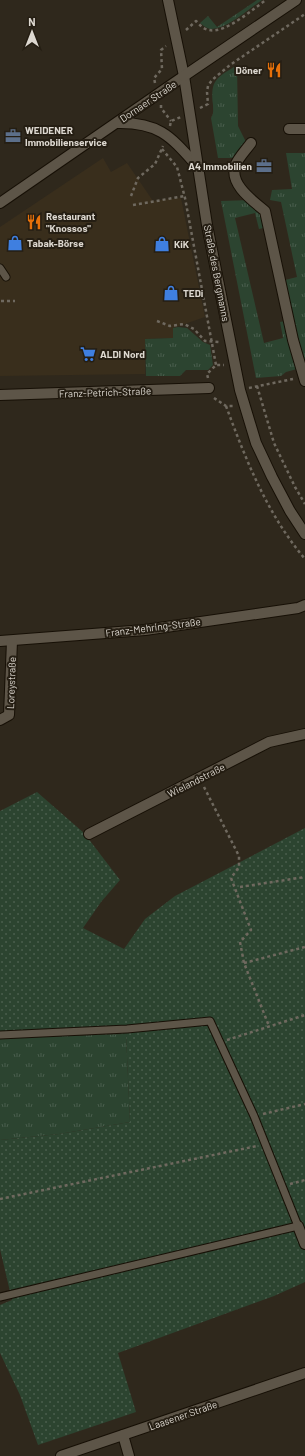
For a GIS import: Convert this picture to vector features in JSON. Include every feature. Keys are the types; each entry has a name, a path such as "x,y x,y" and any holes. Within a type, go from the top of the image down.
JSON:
{"street":[{"name":"Straße des Bergmanns","path":"168,0 184,76 198,167 240,390 256,444 290,511 305,534"},
{"name":"Dornaer Straße","path":"0,203 296,0"},
{"path":"117,123 143,124 155,128 167,135 198,167"},
{"path":"288,129 305,129"},
{"path":"250,143 239,159 235,168 236,182 251,200 265,211 293,340 304,379"},
{"name":"Franz-Petrich-Straße","path":"0,395 210,388"},
{"name":"Franz-Mehring-Straße","path":"0,641 145,630 298,608 305,605"},
{"name":"Loreystraße","path":"0,720 9,715 12,641"},
{"name":"Wielandstraße","path":"89,834 269,742 305,734"},
{"path":"298,1226 305,1244"},
{"name":"Laasener Straße","path":"61,1456 305,1373"},
{"path":"124,1435 129,1456"}],"lane":[{"path":"0,268 6,277"},
{"path":"0,1035 127,1028 210,1021 254,1116 298,1226 0,1297"}],"path":[{"path":"196,21 205,29 221,29 230,25 266,0"},
{"path":"208,104 207,92 208,86 212,80 230,65 305,14"},
{"path":"154,78 162,69 161,50"},
{"path":"131,196 138,178 155,164 167,135 171,121 161,108"},
{"path":"162,149 177,167 185,196 216,365"},
{"path":"132,205 185,196"},
{"path":"2,301 15,301"},
{"path":"157,321 170,326 184,324 194,329 205,341 230,343"},
{"path":"240,390 304,379"},
{"path":"257,386 274,443 295,487 305,504"},
{"path":"226,406 252,474 263,497 283,529 305,559"},
{"path":"199,778 239,856 239,867 231,878 251,930 240,942 244,963 269,1026"},
{"path":"240,887 305,877"},
{"path":"244,963 305,947"},
{"path":"221,1042 305,1015"},
{"path":"254,1116 305,1104"},
{"path":"0,1199 266,1144"},
{"path":"282,1186 305,1180"}],"shaded area":[{"path":"103,158 111,172 127,163 153,201 181,198 205,317 173,328 173,338 145,339 145,374 0,376 0,227"}],"green space":[{"path":"257,0 262,0 238,18 223,26 210,29 200,23 208,16 217,27"},
{"path":"237,65 238,126 246,142 239,158 218,158 211,118 213,115 212,96 214,84 216,80 224,73"},
{"path":"286,153 305,153 305,375 285,280 297,277 281,202 270,200 272,190 292,189"},
{"path":"251,200 265,211 268,227 259,229 255,213 235,218 264,343 283,338 280,322 285,321 297,369 286,372 281,376 256,378 221,201"},
{"path":"173,328 187,328 203,342 210,345 213,365 208,370 186,370 180,376 146,376 145,339 173,338"},
{"path":"37,792 84,833 120,880 101,902 83,928 124,949 145,919 175,896 305,828 305,1282 274,1296 118,1353 136,1412 38,1445 20,1395 0,1353 0,1305 12,1300 0,1249 0,1140 59,1134 130,1122 126,1034 0,1038 0,811"},
{"path":"126,1034 130,1122 59,1134 0,1140 0,1038"}],"place":[{"name":"Döner","path":"274,70"},
{"name":"WEIDENER Immobilienservice","path":"13,136"},
{"name":"A4 Immobilien","path":"264,166"},
{"name":"Restaurant \"Knossos\"","path":"34,222"},
{"name":"Tabak-Börse","path":"15,243"},
{"name":"KiK","path":"162,244"},
{"name":"TEDi","path":"171,293"},
{"name":"ALDI Nord","path":"88,354"}]}
